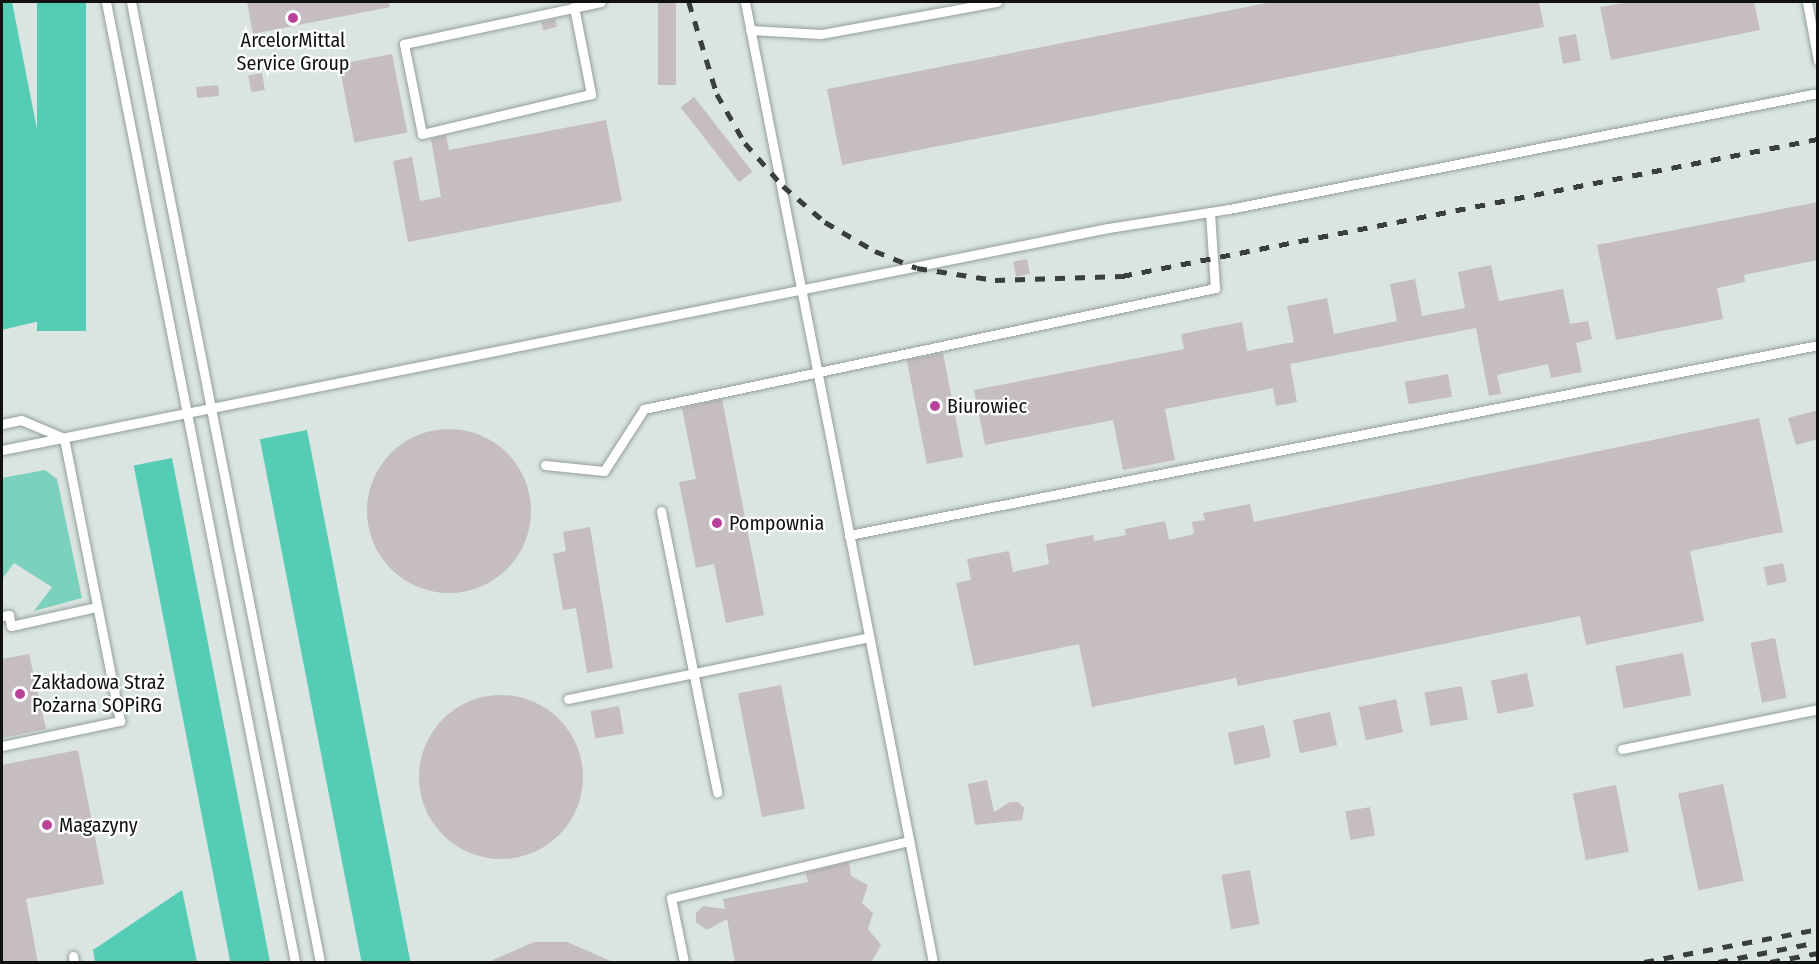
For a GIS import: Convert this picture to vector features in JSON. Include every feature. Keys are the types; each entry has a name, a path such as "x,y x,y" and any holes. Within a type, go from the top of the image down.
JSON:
{"lane":[{"path":"106,2 295,963"},
{"path":"130,2 320,963"},
{"path":"574,7 591,94 422,134 404,44 574,7 601,2"},
{"path":"745,2 933,963"},
{"path":"750,30 820,34 997,2"},
{"path":"1807,2 1818,61"},
{"path":"2,450 1108,228 1210,212 1818,93"},
{"path":"545,465 604,471 644,409 817,369 1215,288 1210,212"},
{"path":"849,535 1818,345"},
{"path":"2,424 21,420 64,438"},
{"path":"2,746 120,721 64,438"},
{"path":"661,511 717,792"},
{"path":"2,616 9,615 11,626 97,607"},
{"path":"568,699 869,637"},
{"path":"1622,748 1818,709"},
{"path":"684,963 671,897 909,841"}],"green space":[{"path":"2,2 12,2 73,313 2,330"},
{"path":"37,2 86,2 86,331 37,331"},
{"path":"307,430 410,962 362,962 260,439"},
{"path":"172,458 270,962 230,962 134,465"},
{"path":"45,470 57,479 82,598 34,611 52,587 14,563 2,579 2,478"},
{"path":"182,890 197,962 95,962 93,950"}],"building":[{"name":"ArcelorMittal Service Group","path":"247,2 389,2 390,7 253,34"},
{"path":"658,2 676,2 676,85 658,85"},
{"path":"1272,2 1539,2 1544,27 842,165 827,89"},
{"path":"1629,2 1754,2 1760,30 1611,60 1600,7"},
{"path":"555,19 557,27 543,30 541,22"},
{"path":"1576,34 1581,61 1563,64 1558,37"},
{"path":"392,54 407,133 354,143 339,64"},
{"path":"262,73 265,90 251,92 248,75"},
{"path":"218,85 219,96 197,98 196,87"},
{"path":"694,97 752,172 739,182 681,107"},
{"path":"606,120 622,201 408,242 393,161 412,157 420,201 441,197 431,139 446,135 449,150"},
{"path":"1818,202 1818,260 1744,275 1745,282 1717,288 1723,319 1616,340 1597,245"},
{"path":"1027,259 1030,274 1016,276 1013,262"},
{"path":"1491,265 1499,301 1563,289 1570,324 1588,321 1592,339 1576,343 1582,372 1551,378 1548,364 1497,375 1501,394 1489,396 1476,328 1290,364 1297,402 1276,406 1273,388 1165,409 1175,460 1123,470 1113,420 985,445 974,390 1184,349 1181,334 1242,322 1247,351 1294,342 1287,306 1327,298 1334,334 1397,321 1390,284 1415,279 1422,316 1465,308 1458,272"},
{"name":"Biurowiec","path":"943,353 963,457 927,464 907,360"},
{"path":"1448,374 1452,397 1409,404 1405,382"},
{"name":"Pompownia","path":"722,399 764,615 726,623 714,564 696,568 679,482 696,479 682,408"},
{"path":"1818,410 1818,439 1796,445 1788,418"},
{"path":"1759,418 1783,532 1690,551 1704,621 1586,645 1580,616 1238,686 1236,678 1092,707 1079,644 974,666 956,583 971,580 967,559 1009,551 1013,572 1049,564 1046,544 1093,535 1094,541 1126,535 1125,529 1165,521 1169,540 1194,534 1192,522 1205,520 1203,513 1250,504 1254,522"},
{"path":"449,429 480,435 507,453 525,480 531,511 525,542 507,569 480,587 449,593 418,587 391,569 373,542 367,511 373,480 391,453 418,435"},
{"path":"590,527 613,668 587,673 576,608 563,610 553,554 566,551 563,532"},
{"path":"1783,563 1787,582 1767,586 1763,567"},
{"path":"1775,638 1787,698 1762,703 1750,643"},
{"path":"1683,653 1691,695 1623,708 1615,666"},
{"name":"Zakładowa Straż Pożarna SOPiRG","path":"29,654 46,729 2,738 2,659"},
{"path":"1527,673 1534,706 1498,714 1491,681"},
{"path":"781,685 805,809 762,817 738,693"},
{"path":"1462,686 1468,719 1430,726 1425,693"},
{"path":"501,695 532,701 559,719 577,746 583,777 577,808 559,835 532,853 501,859 470,853 443,835 425,808 419,777 425,746 443,719 470,701"},
{"path":"1396,699 1403,732 1366,740 1359,707"},
{"path":"619,706 624,734 595,739 590,711"},
{"path":"1330,712 1337,745 1300,753 1293,720"},
{"path":"1264,725 1271,757 1235,765 1228,733"},
{"name":"Magazyny","path":"78,750 104,884 26,899 38,963 2,963 2,765"},
{"path":"987,780 994,812 1010,802 1018,802 1024,808 1022,820 975,825 968,784"},
{"path":"1723,784 1744,881 1699,890 1678,794"},
{"path":"1616,785 1629,852 1586,860 1573,793"},
{"path":"1370,807 1375,836 1350,840 1345,811"},
{"path":"849,862 851,876 868,885 862,903 873,913 868,929 881,945 871,963 735,963 727,919 707,930 696,922 696,913 703,906 725,909 723,899 808,882 806,873"},
{"path":"1250,870 1260,924 1231,929 1221,875"},
{"path":"534,942 567,942 615,963 486,963"}],"railway":[{"path":"689,2 717,94 745,143 783,186 825,222 875,251 917,268 995,280 1122,276 1818,139"},
{"path":"1644,962 1818,929"},
{"path":"1718,962 1818,942"},
{"path":"1770,962 1818,953"}],"place":[{"name":"ArcelorMittal Service Group","path":"293,18"},
{"name":"Biurowiec","path":"935,406"},
{"name":"Pompownia","path":"717,523"},
{"name":"Zakładowa Straż Pożarna SOPiRG","path":"20,694"},
{"name":"Magazyny","path":"47,825"}]}
